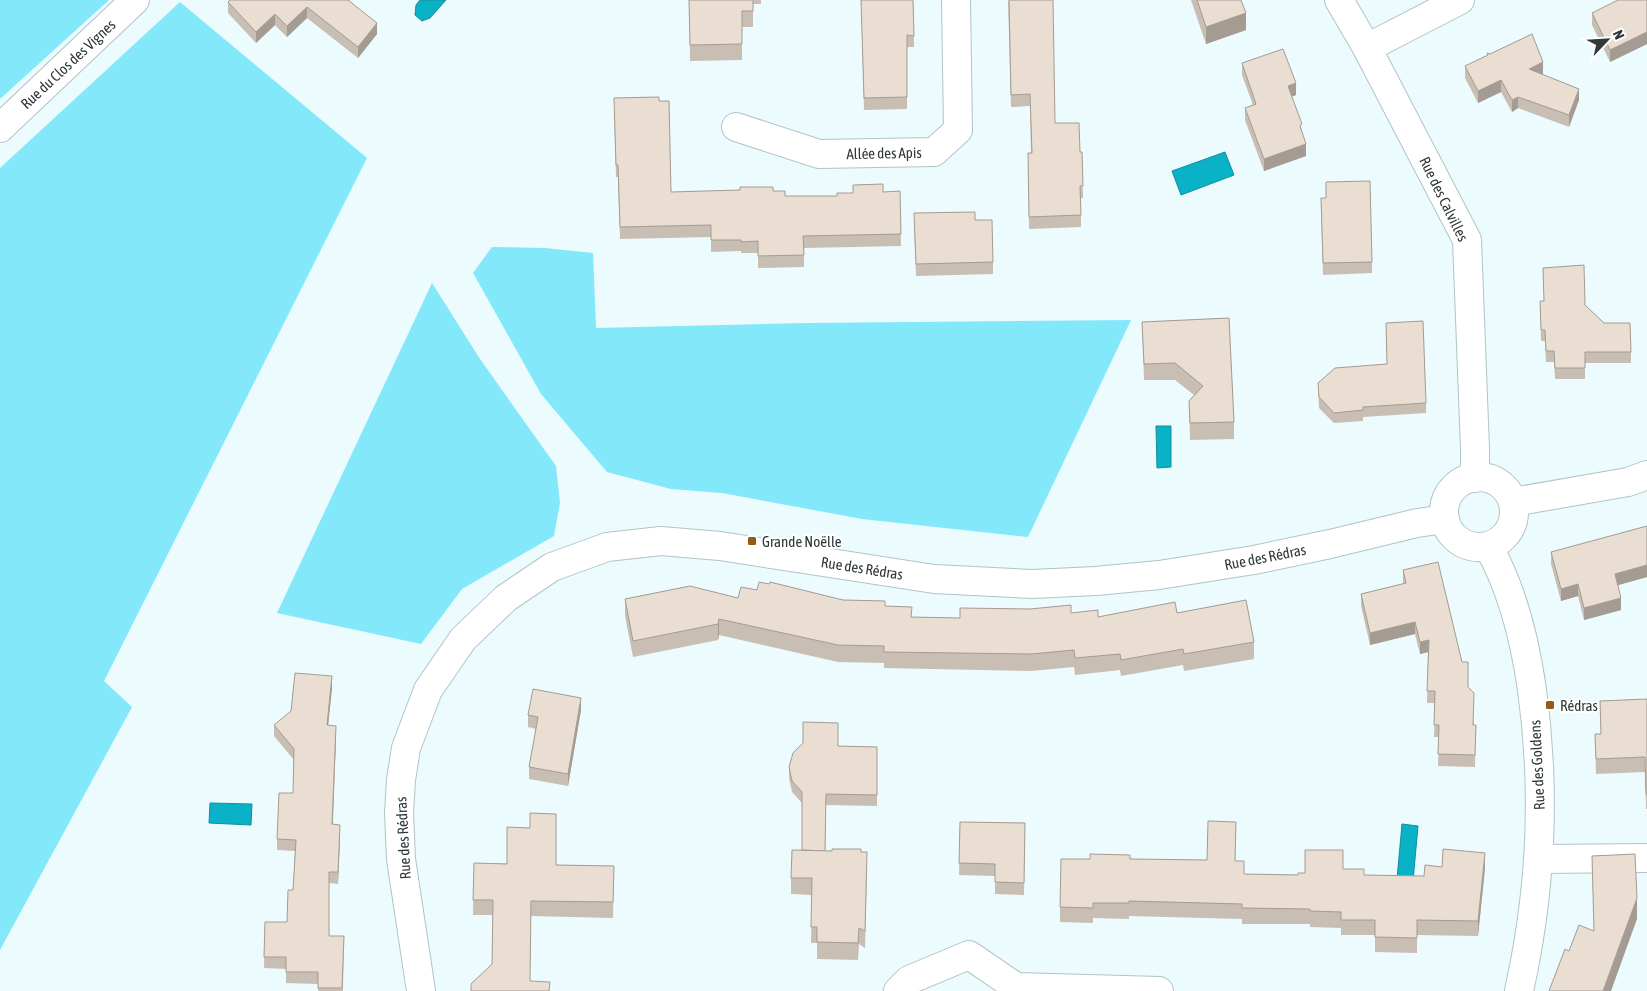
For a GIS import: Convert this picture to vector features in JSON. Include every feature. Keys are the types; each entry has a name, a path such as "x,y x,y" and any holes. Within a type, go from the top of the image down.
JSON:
{"street":[{"name":"Rue du Clos des Vignes","path":"0,128 135,0"},
{"name":"Allée des Apis","path":"736,127 819,154 934,152 958,130 956,0"},
{"name":"Rue des Calvilles","path":"1339,0 1367,48 1467,240 1475,478"},
{"path":"1367,48 1460,0"},
{"path":"1513,502 1628,482 1647,475"},
{"path":"1475,478 1484,478 1502,486 1513,502 1514,514 1512,524 1498,542 1488,546 1466,545 1456,538 1449,529 1445,519 1445,507 1448,496 1455,487 1464,481 1475,478"},
{"name":"Rue des Rédras","path":"420,991 401,859 399,813 401,780 406,748 428,690 463,639 506,598 552,567 607,547 661,541 720,546 934,579 1032,584 1159,575 1254,560 1417,523 1445,519"},
{"name":"Rue des Goldens","path":"1488,546 1495,558 1512,600 1527,654 1535,711 1541,785 1539,859 1529,946 1520,991"},
{"path":"1539,859 1647,858"},
{"path":"898,991 909,980 969,955 1016,987 1158,991"}],"shaded area":[{"path":"0,0 109,0 0,99"},
{"path":"420,0 446,0 430,18 422,21 415,15 416,5"},
{"path":"180,2 367,158 104,681 132,707 0,950 0,168"},
{"path":"1225,152 1234,175 1181,195 1172,171"},
{"path":"492,247 545,248 593,253 596,328 808,323 1131,320 1028,537 862,519 722,493 671,489 607,472 541,394 473,273"},
{"path":"432,283 480,359 556,466 560,503 554,536 462,589 421,644 277,613"},
{"path":"1156,426 1171,426 1171,467 1157,468"},
{"path":"210,803 252,804 251,825 209,823"},
{"path":"1402,824 1418,826 1413,881 1397,879"}],"building":[{"path":"230,0 348,0 377,23 358,47 307,7 287,26 275,14 256,32 228,2"},
{"path":"689,0 753,0 753,11 742,11 742,44 690,45"},
{"path":"861,0 913,0 914,36 907,35 907,97 864,98"},
{"path":"1009,0 1053,0 1055,123 1079,123 1083,186 1080,186 1081,215 1029,217 1028,153 1032,153 1030,94 1011,95"},
{"path":"1197,0 1241,0 1246,13 1206,27"},
{"path":"1618,0 1647,0 1647,32 1610,50 1592,13"},
{"path":"1532,34 1543,62 1529,69 1579,89 1569,115 1518,97 1512,100 1501,80 1478,91 1465,66 1488,55 1487,53 1490,54"},
{"path":"1283,49 1296,83 1288,86 1302,124 1300,126 1306,144 1264,159 1245,108 1256,104 1242,63"},
{"path":"659,97 659,101 669,101 671,192 740,190 740,187 773,187 773,191 785,191 785,196 837,196 837,193 853,193 853,185 883,184 883,192 900,191 901,234 803,236 804,255 758,256 758,241 711,240 711,225 620,227 614,98"},
{"path":"1370,181 1372,262 1323,263 1321,198 1326,198 1326,182"},
{"path":"975,212 975,220 992,220 993,262 916,264 914,213"},
{"path":"1584,265 1585,305 1604,323 1630,323 1631,352 1585,352 1585,368 1555,368 1554,351 1546,351 1545,330 1541,330 1540,301 1544,301 1543,268"},
{"path":"1229,318 1234,422 1190,423 1189,401 1203,386 1175,363 1144,364 1142,322"},
{"path":"1423,321 1426,403 1363,407 1363,410 1334,413 1319,397 1318,383 1335,368 1387,364 1386,323"},
{"path":"1647,526 1647,565 1615,574 1621,598 1584,608 1578,584 1561,589 1551,552"},
{"path":"1438,562 1462,662 1468,662 1468,687 1474,693 1473,725 1476,725 1475,755 1438,754 1439,725 1434,725 1435,691 1427,691 1429,640 1420,642 1415,622 1370,633 1361,594 1406,583 1403,570"},
{"path":"759,582 769,584 770,582 843,600 885,601 885,606 912,607 911,617 960,618 960,608 1030,609 1071,605 1071,613 1098,610 1098,617 1175,602 1177,613 1246,600 1254,642 1184,654 1183,649 1121,660 1120,654 1075,658 1074,650 1031,654 884,652 884,646 838,645 719,619 718,624 633,641 625,599 690,586 738,598 741,587 757,590"},
{"path":"295,673 332,676 327,725 336,726 332,824 340,825 338,872 329,872 329,936 344,936 342,988 318,988 318,972 286,972 286,957 264,957 265,922 287,922 288,890 293,890 296,840 277,839 279,793 293,793 294,749 274,725 291,711"},
{"path":"533,689 581,698 568,774 529,767 538,717 528,715"},
{"path":"1647,699 1646,794 1645,757 1596,759 1595,734 1601,734 1600,701"},
{"path":"803,722 838,723 838,746 877,747 877,795 826,794 825,851 802,850 802,792 792,781 789,767 793,753 803,743"},
{"path":"530,813 556,814 556,865 614,866 613,902 531,901 530,981 550,982 549,991 471,991 471,984 492,964 493,900 473,900 474,863 507,864 507,827 530,828"},
{"path":"1208,821 1236,822 1235,861 1244,861 1244,874 1298,875 1298,873 1305,873 1305,850 1343,850 1343,869 1364,869 1364,875 1424,876 1425,865 1442,867 1443,849 1485,853 1478,921 1417,920 1417,938 1375,937 1375,920 1341,920 1341,912 1310,911 1310,909 1242,908 1242,904 1129,901 1129,903 1093,903 1093,908 1060,907 1061,859 1090,859 1090,854 1130,855 1130,859 1207,860"},
{"path":"960,822 1025,823 1024,883 995,882 995,864 959,863"},
{"path":"832,849 861,849 861,852 867,852 865,931 859,928 858,943 817,942 817,927 811,927 812,878 791,878 792,850 832,851"},
{"path":"1635,854 1637,898 1603,991 1549,991 1565,949 1569,951 1579,925 1594,931 1592,856"}],"place":[{"name":"Grande Noëlle","path":"752,541"},
{"name":"Rédras","path":"1550,705"}]}
